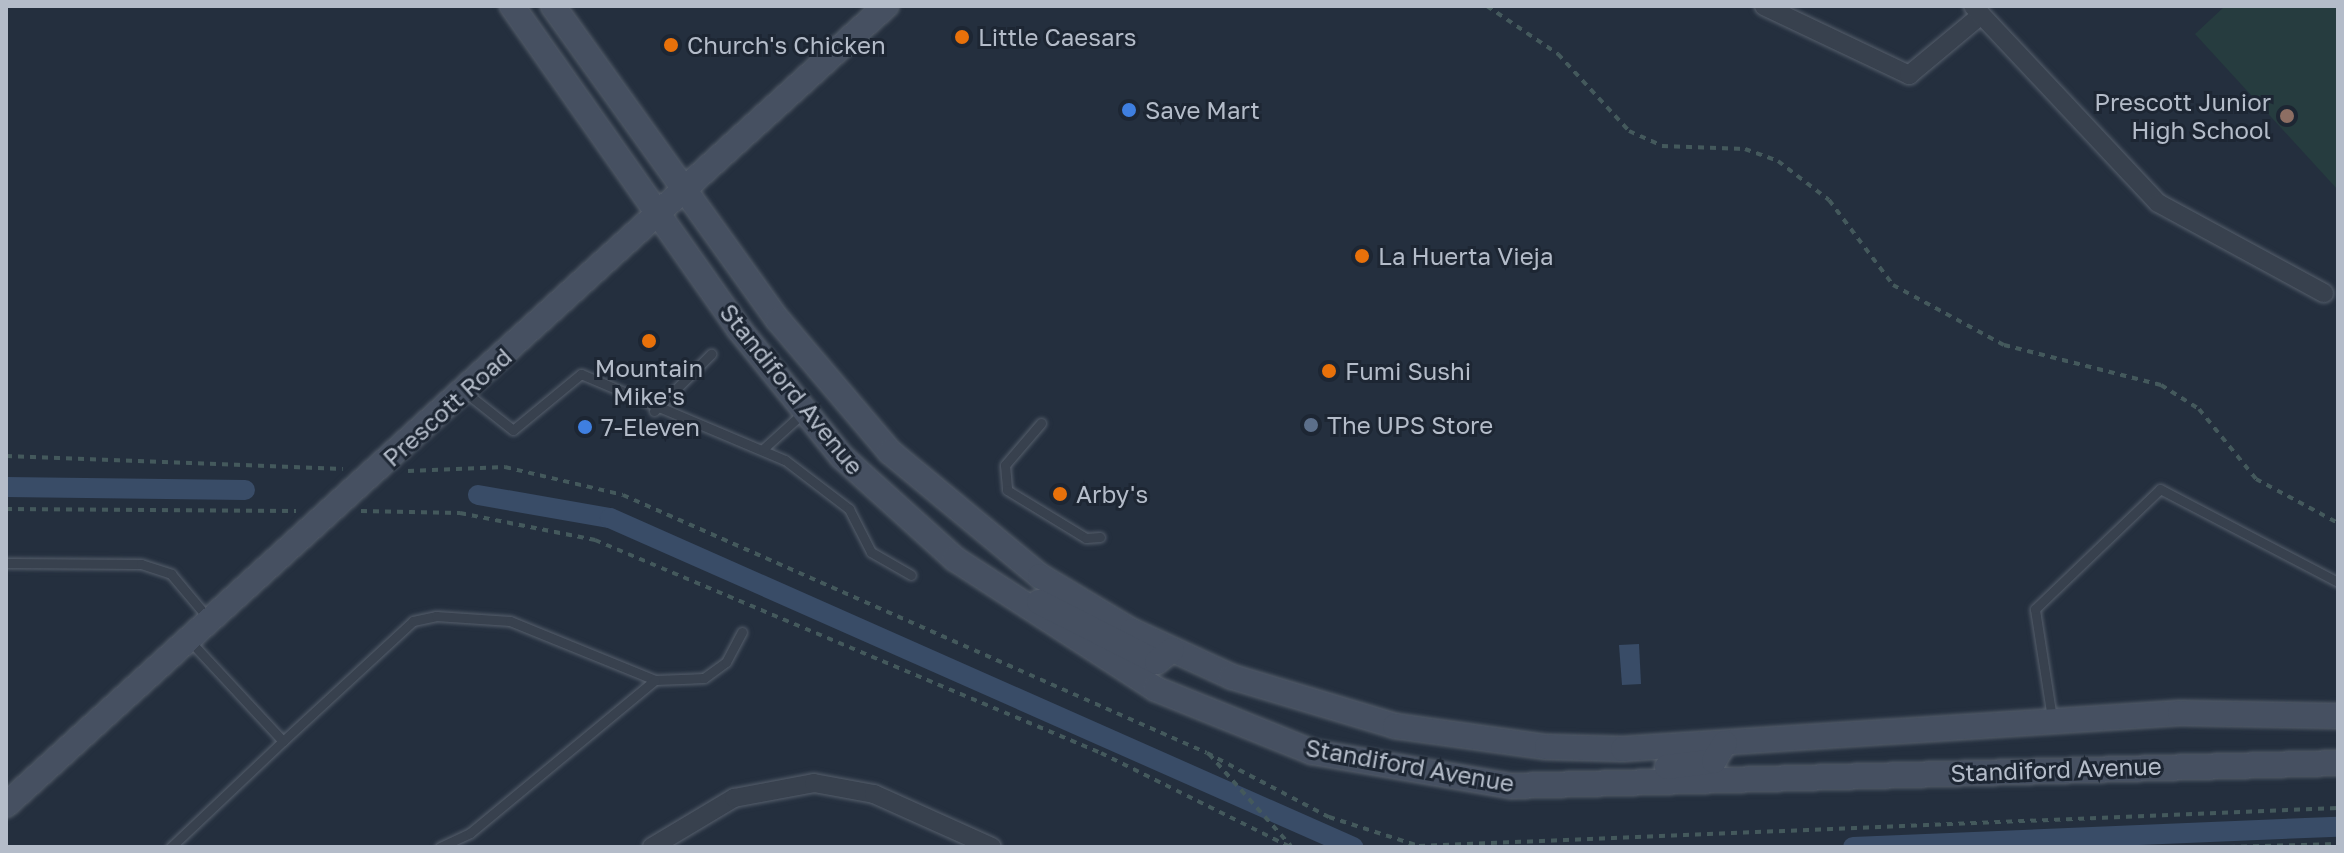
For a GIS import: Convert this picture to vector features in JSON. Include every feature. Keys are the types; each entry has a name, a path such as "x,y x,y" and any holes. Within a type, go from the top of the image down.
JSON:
{"main road":[{"name":"Standiford Avenue","path":"512,6 658,214 804,412 886,499 995,588 1156,689 1312,752 1511,786 2338,763"},
{"name":"Standiford Avenue","path":"553,6 825,381 917,478 1040,576 1172,650 1299,701 1451,737 1623,749 2242,711 2338,716"},
{"name":"Prescott Road","path":"6,805 377,472 886,6"},
{"path":"995,588 1021,592 1157,662 1172,650"},
{"path":"1559,784 1597,771 1709,763 1725,743"}],"street":[{"path":"1764,6 1909,75 1977,11 2158,203 2324,293"},
{"path":"652,847 734,798 814,783 874,794 992,847"}],"lane":[{"path":"654,411 711,354"},
{"path":"465,392 513,430 581,374 654,411 763,449 825,487 849,509 871,552 911,575"},
{"path":"763,449 804,412"},
{"path":"1041,423 1005,465 1007,490 1086,538 1100,537"},
{"path":"2053,722 2035,609 2160,489 2338,582"},
{"path":"6,563 141,564 171,574 211,620"},
{"path":"171,847 413,621 436,616 510,621 655,680 704,678 726,662 742,632"},
{"path":"189,640 283,741"},
{"path":"440,847 470,833 655,680"}],"path":[{"path":"1487,6 1558,54 1629,131 1662,146 1745,149 1778,161 1829,200 1893,285 2004,345 2161,385 2199,409 2256,479 2338,523"},
{"path":"6,456 377,472 505,467 609,490 1207,753 1329,817 1419,846 2338,808"},
{"path":"6,509 460,513 595,540 1044,728 1291,847"},
{"path":"1207,753 1291,847"},
{"path":"2229,847 2338,844"}],"green space":[{"name":"Prescott Junior High School","path":"2225,6 2338,6 2338,190 2195,34"}],"water":[{"path":"1639,644 1641,684 1622,685 1619,645"}],"waterway":[{"path":"6,487 245,490"},
{"path":"478,495 610,518 1353,847"},
{"path":"1853,847 2338,827"}],"place":[{"name":"Little Caesars","path":"962,37"},
{"name":"Church's Chicken","path":"671,45"},
{"name":"Save Mart","path":"1129,110"},
{"name":"Prescott Junior High School","path":"2287,116"},
{"name":"La Huerta Vieja","path":"1362,256"},
{"name":"Mountain Mike's","path":"649,341"},
{"name":"Fumi Sushi","path":"1329,371"},
{"name":"The UPS Store","path":"1311,425"},
{"name":"7-Eleven","path":"585,427"},
{"name":"Arby's","path":"1060,494"}]}
